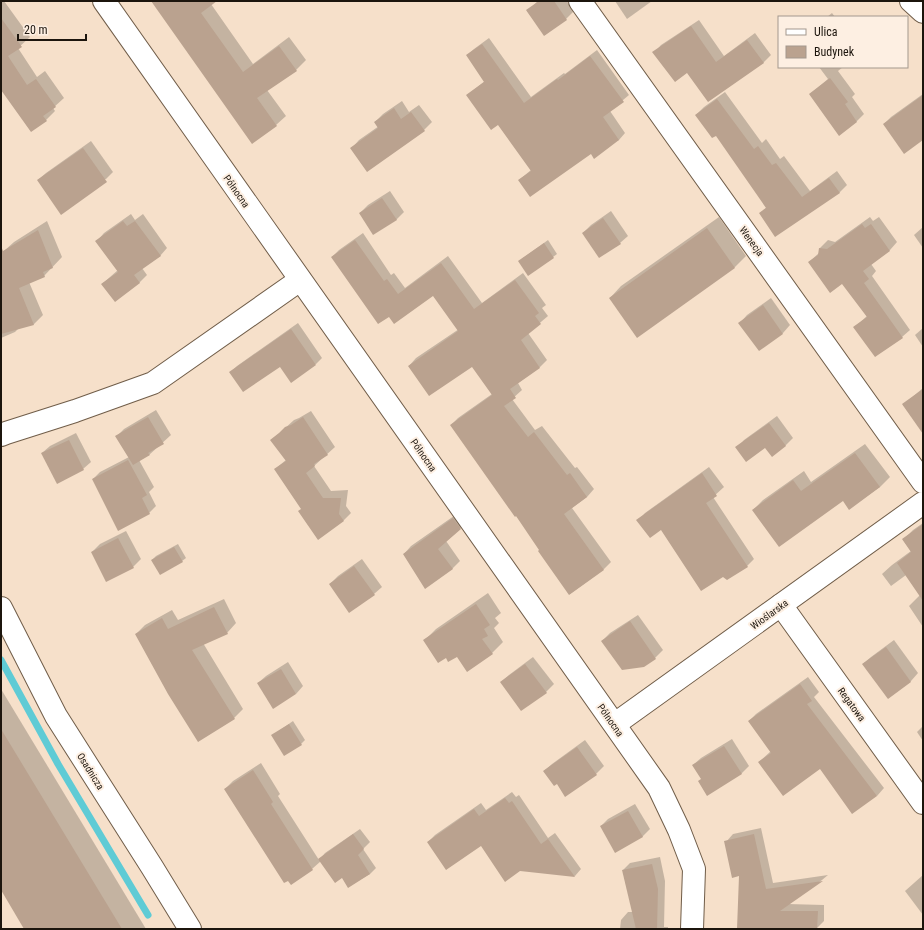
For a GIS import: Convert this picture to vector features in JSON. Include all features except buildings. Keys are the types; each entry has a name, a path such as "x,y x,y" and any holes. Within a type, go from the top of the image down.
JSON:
{"street":[{"name":"Północna","path":"104,1 659,788 679,830 694,869 692,929"},
{"name":"Wenecja","path":"580,1 923,482"},
{"path":"911,1 923,12"},
{"path":"1,435 75,411 153,383 300,280"},
{"name":"Wioślarska","path":"615,724 923,503"},
{"name":"Regatowa","path":"781,605 923,803"},
{"name":"Osadnicza","path":"1,608 56,716 190,929"}],"waterway":[{"path":"1,660 58,764 148,915"}]}
